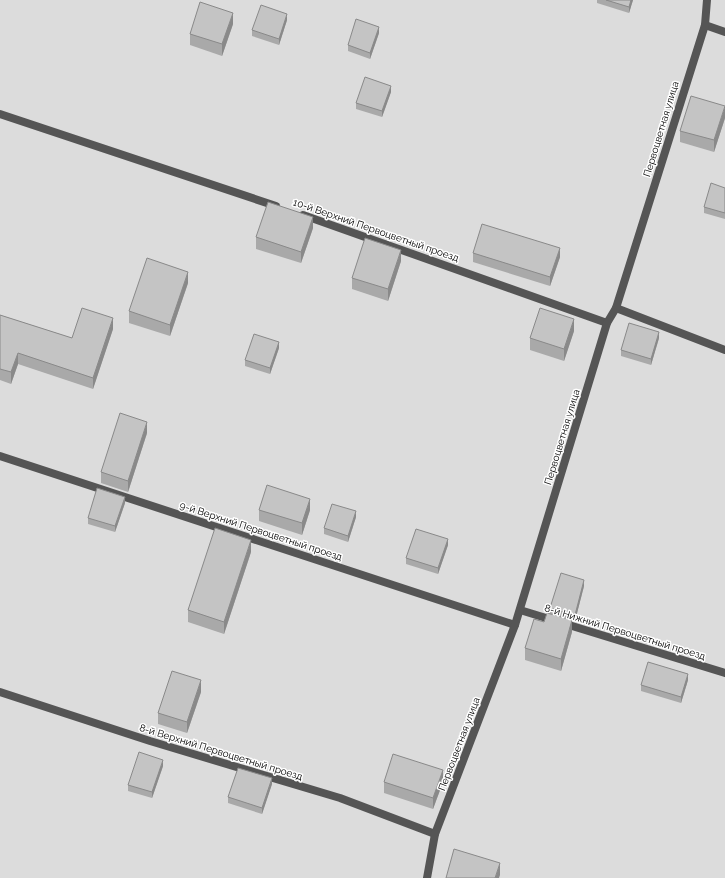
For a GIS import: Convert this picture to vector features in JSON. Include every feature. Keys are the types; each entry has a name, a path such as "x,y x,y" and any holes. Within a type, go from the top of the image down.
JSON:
{"lane":[{"name":"Первоцветная улица","path":"427,878 435,834 520,610 607,322 616,308 705,25 707,0"},
{"path":"705,25 725,32"},
{"name":"10-й Верхний Первоцветный проезд","path":"0,114 280,208"},
{"name":"10-й Верхний Первоцветный проезд","path":"295,212 607,322"},
{"path":"616,308 725,350"},
{"name":"9-й Верхний Первоцветный проезд","path":"0,456 515,624"},
{"name":"8-й Нижний Первоцветный проезд","path":"520,610 725,673"},
{"name":"8-й Верхний Первоцветный проезд","path":"0,692 150,741 340,798 435,834"}],"shaded area":[{"path":"0,0 725,0 725,878 0,878"}],"building":[{"path":"606,0 631,0 629,7"},
{"path":"200,2 233,13 222,44 190,34"},
{"path":"261,5 287,14 279,39 252,30"},
{"path":"356,19 379,27 370,53 348,45"},
{"path":"365,77 391,86 382,111 356,103"},
{"path":"691,96 725,106 714,140 680,131"},
{"path":"711,183 725,188 725,213 704,207"},
{"path":"268,202 313,217 301,252 256,237"},
{"path":"482,224 560,248 550,277 473,253"},
{"path":"365,238 401,250 388,289 352,278"},
{"path":"147,258 188,272 170,325 129,311"},
{"path":"82,308 113,318 93,378 18,353 11,372 0,369 0,315 72,338"},
{"path":"540,308 574,319 564,349 530,338"},
{"path":"629,323 659,332 651,359 621,350"},
{"path":"254,334 279,342 270,368 245,360"},
{"path":"120,413 147,422 128,481 101,472"},
{"path":"267,485 310,499 302,523 259,510"},
{"path":"97,488 125,497 115,526 88,518"},
{"path":"332,504 356,511 348,536 324,528"},
{"path":"215,528 251,540 224,622 188,610"},
{"path":"416,529 448,539 438,568 406,558"},
{"path":"561,573 584,580 575,615 550,608"},
{"path":"547,613 572,620 561,659 525,648 534,619 544,622"},
{"path":"648,662 688,674 681,697 641,685"},
{"path":"172,671 201,680 187,722 158,713"},
{"path":"139,752 163,760 152,792 128,785"},
{"path":"393,754 443,770 433,798 384,782"},
{"path":"238,768 272,778 262,808 228,797"},
{"path":"454,849 500,863 495,878 446,878"}]}
